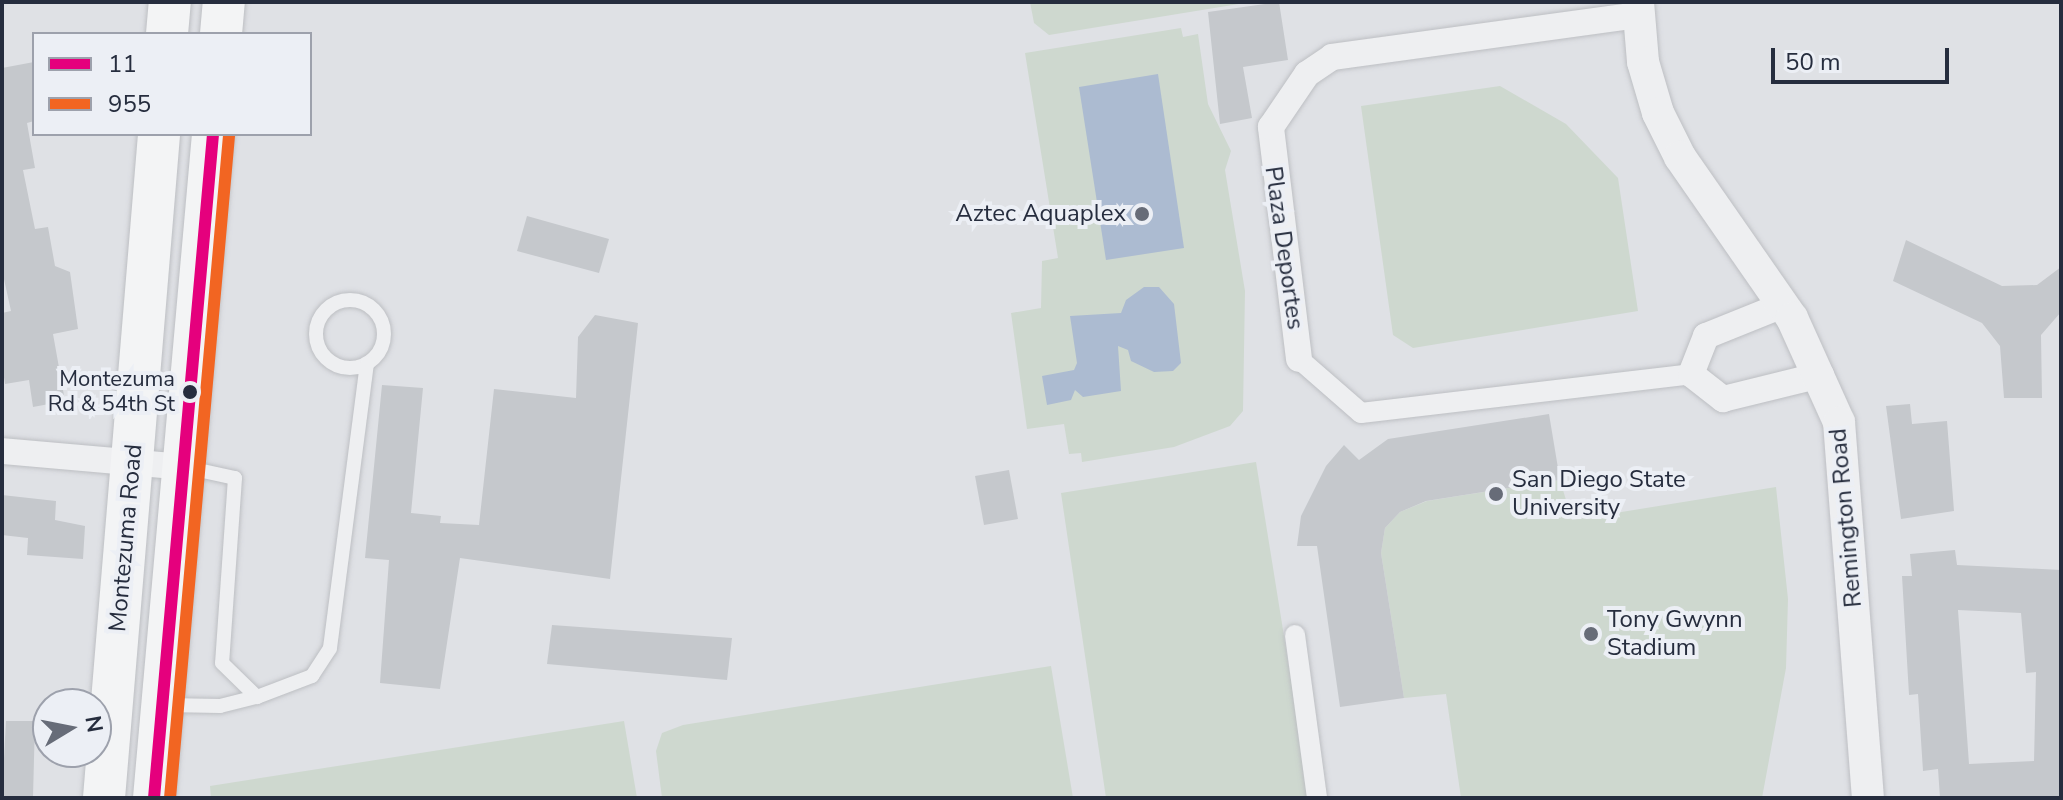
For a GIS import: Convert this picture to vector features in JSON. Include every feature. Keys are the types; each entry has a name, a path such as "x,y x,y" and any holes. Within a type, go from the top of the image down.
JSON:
{"main road":[{"path":"167,32 170,2"},
{"path":"221,32 224,2"},
{"name":"Montezuma Road","path":"104,798 159,136"},
{"name":"Montezuma Road","path":"154,798 213,136"}],"street":[{"name":"Remington Road","path":"1638,9 1643,62 1680,157 1783,305 1821,375 1839,422 1868,798"},
{"name":"Plaza Deportes","path":"1638,9 1332,57 1307,74 1271,127 1271,166 1299,359 1361,413 1691,374"},
{"path":"1783,305 1706,336 1691,374 1723,399 1821,375"},
{"path":"2,451 184,467"},
{"path":"1295,635 1317,798"}],"lane":[{"path":"160,705 220,706 257,697 312,676 330,648 367,363 383,338 380,317 353,299 332,304 316,332 322,353 348,368 367,363"},
{"path":"184,467 235,478 222,663 257,697"}],"shaded area":[{"path":"1030,2 1251,2 1049,35 1034,23"},
{"name":"Aztec Aquaplex","path":"1181,28 1183,37 1198,34 1208,104 1231,151 1225,170 1245,291 1243,411 1230,426 1174,447 1082,462 1081,453 1069,454 1064,424 1027,429 1011,313 1041,308 1042,261 1058,258 1025,53"},
{"path":"1500,86 1566,124 1618,178 1638,311 1413,348 1393,335 1361,106"},
{"path":"1256,462 1310,798 1106,798 1061,493"},
{"name":"Tony Gwynn Stadium","path":"1560,480 1572,520 1776,487 1788,599 1786,668 1762,798 1461,798 1446,694 1404,698 1381,553 1385,528 1400,512 1427,501"},
{"path":"1051,666 1073,798 662,798 656,751 662,733 683,725"},
{"path":"624,721 637,798 211,798 210,786"}],"water":[{"path":"1158,74 1184,248 1106,260 1079,87"},
{"path":"1144,287 1159,287 1174,304 1181,363 1173,371 1154,372 1131,361 1128,350 1118,346 1121,391 1083,397 1075,390 1071,400 1047,405 1042,376 1074,370 1077,363 1070,316 1121,313 1126,300"}],"building":[{"path":"1279,2 1288,60 1243,67 1252,118 1220,124 1208,12"},
{"path":"32,62 32,122 27,123 35,168 23,170 35,229 48,227 55,266 70,272 78,329 53,334 65,401 33,407 29,380 5,384 2,364 2,313 11,311 2,270 2,68"},
{"path":"527,216 609,239 599,273 517,251"},
{"path":"1906,240 2002,286 2037,285 2061,267 2061,312 2041,335 2042,398 2004,398 2000,346 1982,323 1893,281"},
{"path":"595,315 638,323 610,579 460,558 440,689 380,683 389,560 365,558 382,385 423,388 411,513 441,516 440,523 479,525 494,389 576,398 578,337"},
{"path":"1910,404 1912,424 1947,421 1954,511 1901,519 1886,406"},
{"path":"1549,414 1560,480 1426,501 1400,512 1385,528 1381,553 1404,698 1340,707 1317,546 1297,546 1301,516 1326,466 1344,445 1359,460 1388,439"},
{"path":"1009,470 1018,519 984,525 975,476"},
{"path":"2,495 56,501 55,520 85,526 83,559 27,555 28,538 2,535"},
{"path":"1955,550 1957,565 2061,570 2061,798 1940,798 1938,769 1923,771 1918,694 1909,695 1902,576 1912,576 1910,554","holes":["1958,610 2021,613 2026,673 2036,672 2034,761 1969,764"]},
{"path":"552,625 732,638 727,680 547,664"},
{"path":"6,721 32,721 33,797 2,796"}],"transit line":[{"name":"11","path":"154,798 213,136"},
{"name":"955","path":"170,798 229,136"}],"place":[{"name":"Aztec Aquaplex","path":"1142,214"},
{"name":"Montezuma Rd & 54th St","path":"190,392"},
{"name":"San Diego State University","path":"1496,494"},
{"name":"Tony Gwynn Stadium","path":"1591,634"}]}
